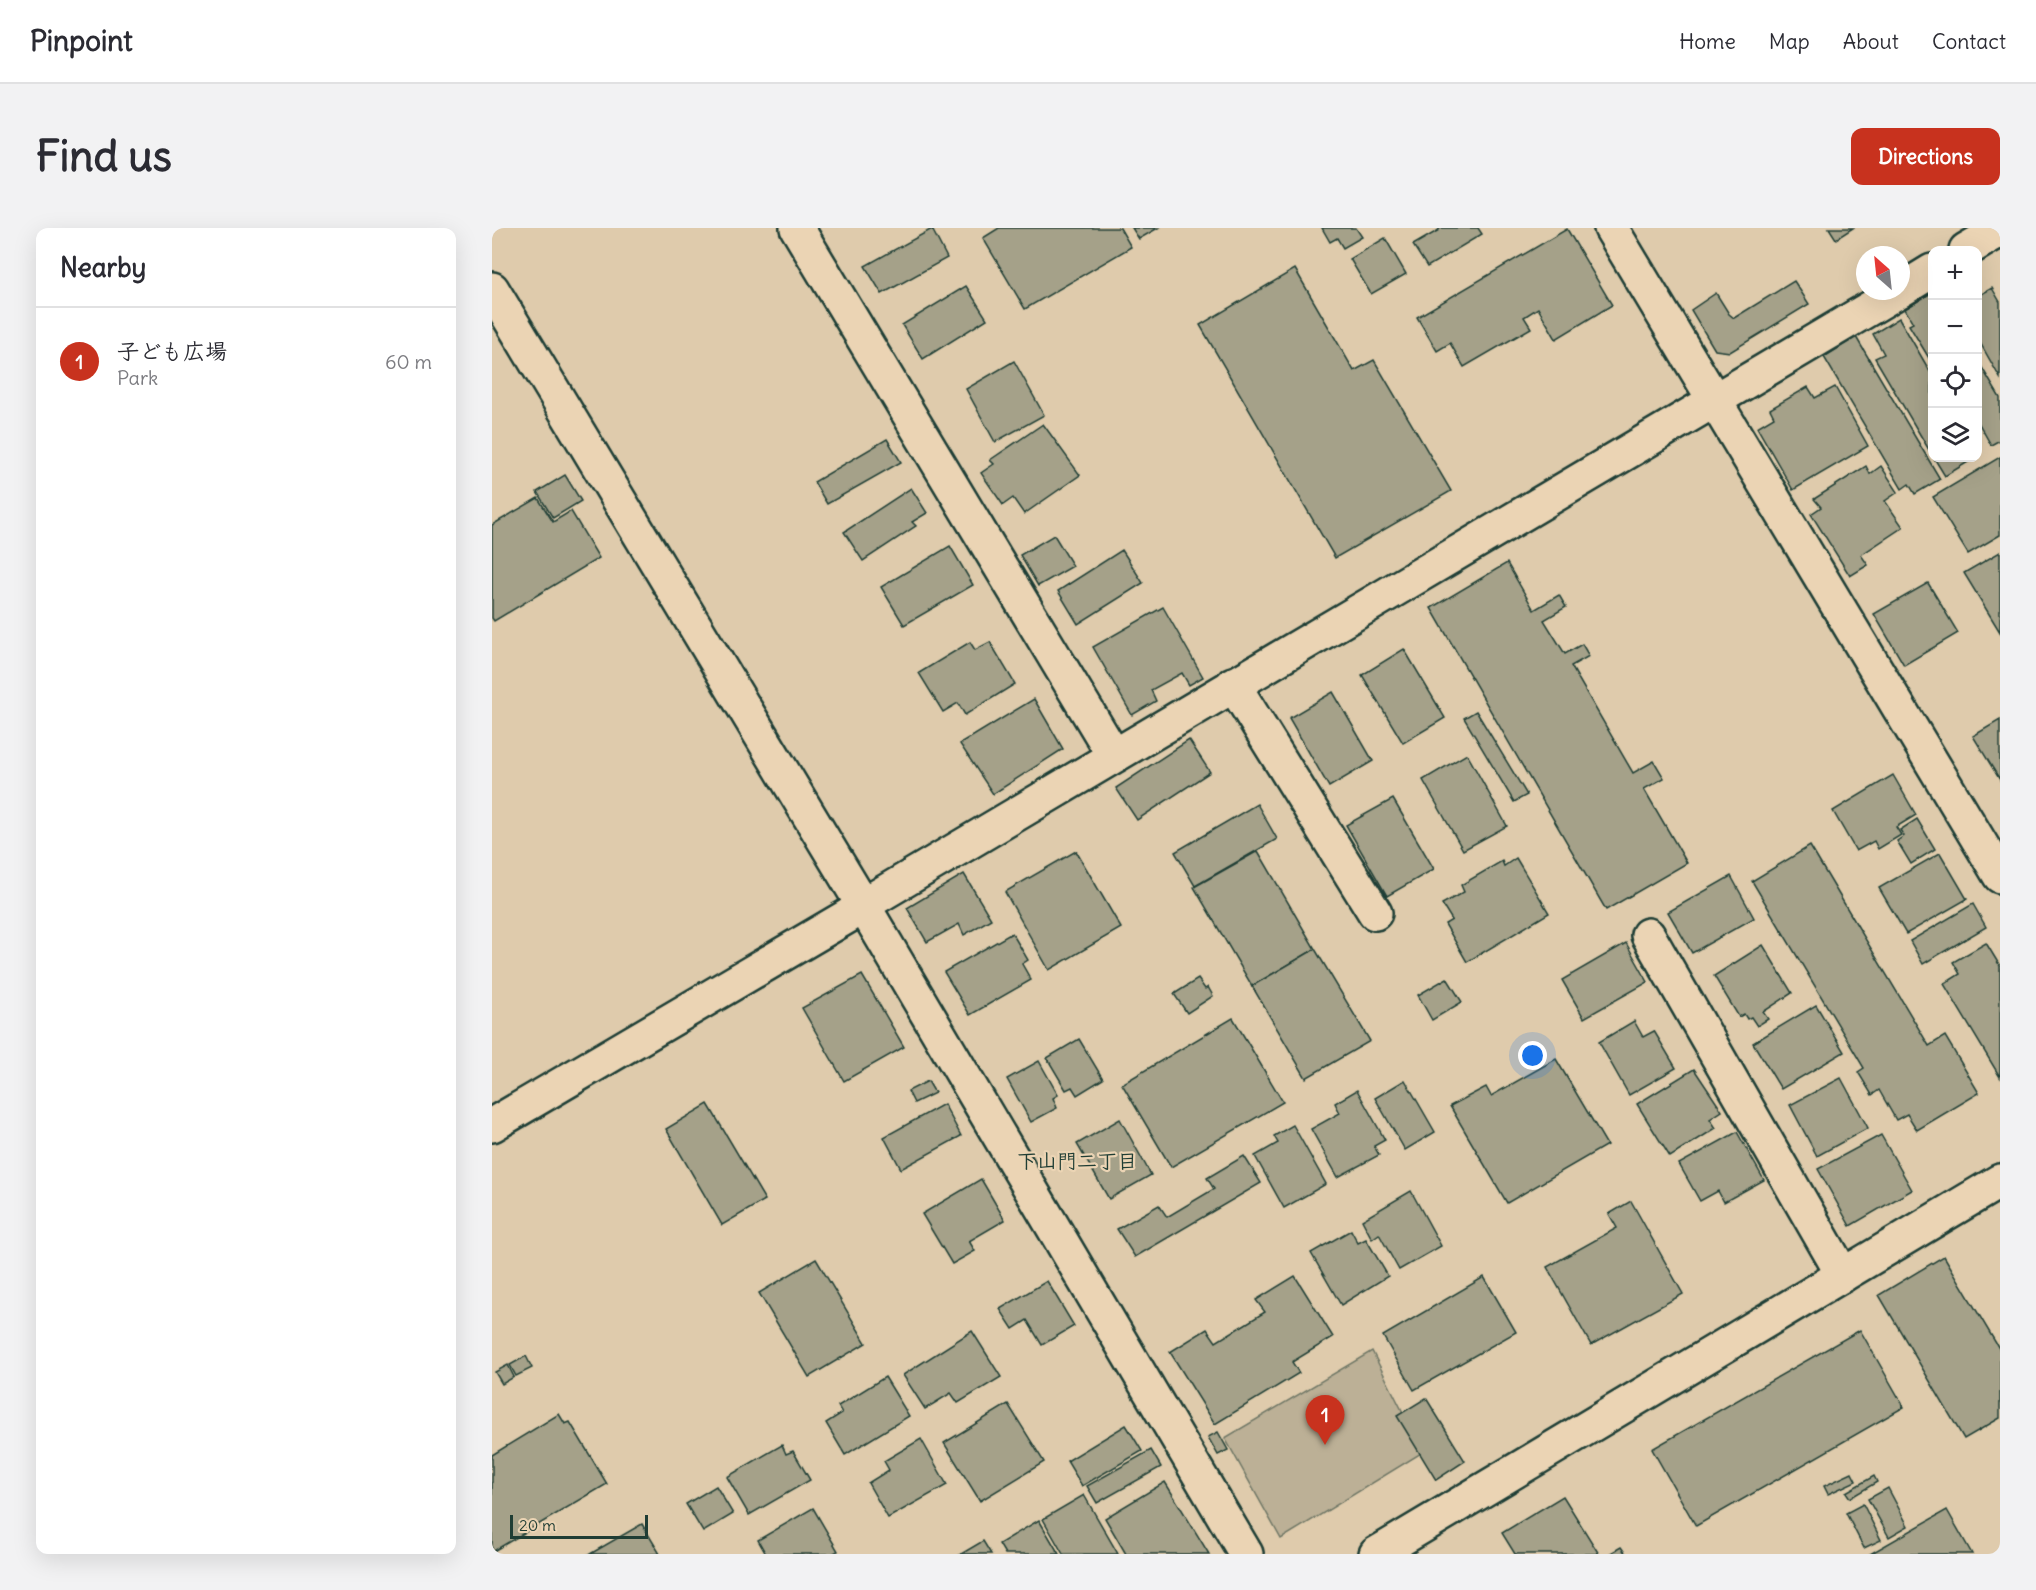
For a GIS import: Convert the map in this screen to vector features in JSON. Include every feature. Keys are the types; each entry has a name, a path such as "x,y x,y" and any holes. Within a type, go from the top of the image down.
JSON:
{"street":[{"path":"797,228 1113,754"},
{"path":"1611,228 2000,876"},
{"path":"1973,246 2000,230"},
{"path":"1910,284 1928,273"},
{"path":"492,288 863,905 1246,1554"},
{"path":"492,1125 848,916 1113,754 1714,402 1883,300"},
{"path":"1233,684 1375,913"},
{"path":"1648,935 1843,1275"},
{"path":"1376,1554 1843,1275 1997,1189"}],"shaded area":[{"path":"1372,1351 1423,1452 1281,1539 1225,1438"}],"building":[{"path":"999,228 1120,228 1131,247 1025,309 983,238"},
{"path":"1132,228 1158,228 1139,239"},
{"path":"1322,228 1356,228 1362,237 1343,248 1337,238 1330,242"},
{"path":"1439,228 1478,228 1482,234 1427,267 1413,245"},
{"path":"1829,228 1853,228 1836,239"},
{"path":"932,229 947,258 882,294 865,266"},
{"path":"1567,229 1612,305 1556,339 1538,308 1524,317 1531,328 1464,367 1450,343 1437,351 1417,317"},
{"path":"1385,238 1406,274 1371,294 1350,259"},
{"path":"1295,269 1354,371 1374,360 1451,491 1335,558 1200,325"},
{"path":"1794,281 1809,304 1730,352 1715,350 1691,310 1716,293 1734,318"},
{"path":"966,286 987,319 923,359 902,325"},
{"path":"1992,288 2000,302 2000,378 1982,346 1982,294"},
{"path":"1928,295 1928,356 1909,325 1913,323 1905,309"},
{"path":"1899,318 1928,368 1928,448 1875,358 1884,354 1873,334"},
{"path":"1856,337 1940,479 1915,494 1909,484 1902,489 1824,357"},
{"path":"1014,361 1044,415 995,442 966,389"},
{"path":"1982,368 2000,398 2000,440 1991,445 1982,429"},
{"path":"1808,387 1815,398 1835,387 1868,446 1793,490 1757,427 1774,417 1770,409"},
{"path":"1043,424 1080,475 1024,514 1013,498 1003,505 981,473 994,464 990,460"},
{"path":"887,439 901,462 827,504 814,482"},
{"path":"2000,457 2000,535 1968,554 1933,497"},
{"path":"1936,462 1968,462 1945,476"},
{"path":"1866,466 1870,474 1881,466 1898,492 1885,501 1903,527 1861,555 1868,565 1850,576 1811,514 1821,507 1814,499"},
{"path":"565,475 581,501 553,518 537,492"},
{"path":"911,488 927,513 912,522 916,526 863,561 844,532"},
{"path":"538,498 553,522 571,511 599,558 494,621 492,618 492,525"},
{"path":"1054,535 1073,566 1038,586 1020,555"},
{"path":"950,546 973,585 904,625 881,587"},
{"path":"1122,550 1143,583 1078,624 1058,591"},
{"path":"2000,552 2000,632 1964,573"},
{"path":"1507,563 1534,610 1559,595 1566,607 1544,620 1565,654 1582,644 1589,656 1571,666 1633,773 1654,761 1664,778 1644,789 1687,863 1606,910 1431,608"},
{"path":"1928,583 1958,633 1904,665 1874,614"},
{"path":"1163,607 1203,677 1189,685 1182,673 1151,690 1156,701 1132,715 1093,647"},
{"path":"970,642 975,650 990,642 1015,684 965,715 958,703 943,712 919,673"},
{"path":"1404,649 1445,718 1403,743 1362,675"},
{"path":"1333,692 1373,761 1329,787 1289,718"},
{"path":"1034,699 1063,749 993,794 960,744"},
{"path":"1476,711 1527,795 1514,802 1464,718"},
{"path":"2000,720 2000,780 1973,736"},
{"path":"1189,740 1210,772 1137,820 1116,788"},
{"path":"1467,754 1507,826 1463,850 1423,780"},
{"path":"1893,775 1916,815 1896,827 1901,835 1878,849 1874,841 1856,851 1833,811"},
{"path":"1393,799 1434,869 1387,896 1346,825"},
{"path":"1257,804 1277,839 1195,886 1175,852"},
{"path":"1917,819 1935,849 1911,864 1897,841 1904,836 1900,830"},
{"path":"1810,846 1929,1046 1945,1036 1979,1093 1917,1130 1907,1114 1896,1120 1879,1090 1872,1095 1858,1072 1864,1068 1752,881"},
{"path":"1076,851 1121,928 1049,970 1005,892"},
{"path":"1258,851 1315,949 1252,986 1194,887"},
{"path":"1940,853 1967,899 1906,934 1879,888"},
{"path":"1516,858 1549,913 1467,962 1445,924 1452,920 1442,904 1464,892 1461,885 1502,861 1504,866"},
{"path":"964,874 991,919 964,935 959,924 927,942 907,908"},
{"path":"1731,876 1754,918 1692,953 1668,912"},
{"path":"1973,904 1986,927 1923,964 1910,941"},
{"path":"1012,933 1028,960 1022,964 1031,980 970,1015 944,972"},
{"path":"1626,943 1648,982 1584,1018 1562,980"},
{"path":"1986,943 2000,966 2000,1077 1944,984 1960,974 1953,962"},
{"path":"1763,945 1792,993 1763,1012 1768,1019 1757,1026 1751,1017 1747,1019 1744,1014 1739,1017 1714,976"},
{"path":"1315,949 1370,1041 1306,1078 1252,986"},
{"path":"862,975 904,1047 844,1081 802,1008"},
{"path":"1447,978 1462,1002 1432,1020 1418,995"},
{"path":"1198,979 1205,989 1208,987 1213,996 1187,1013 1174,994"},
{"path":"1816,1005 1844,1052 1781,1089 1753,1043"},
{"path":"1233,1018 1283,1102 1171,1167 1122,1084"},
{"path":"1634,1021 1643,1037 1654,1031 1676,1068 1629,1095 1599,1042"},
{"path":"1079,1039 1103,1079 1077,1095 1072,1087 1066,1090 1047,1058"},
{"path":"1556,1059 1607,1145 1507,1203 1450,1106 1486,1087 1491,1096"},
{"path":"1039,1061 1058,1095 1053,1098 1057,1108 1031,1122 1007,1079"},
{"path":"1694,1069 1722,1111 1710,1119 1716,1128 1670,1157 1637,1104"},
{"path":"1841,1078 1868,1128 1817,1156 1790,1105"},
{"path":"1405,1080 1435,1132 1405,1150 1375,1098"},
{"path":"928,1081 935,1093 914,1103 908,1091"},
{"path":"1357,1090 1385,1140 1374,1146 1379,1155 1338,1177 1311,1129 1340,1113 1335,1103"},
{"path":"708,1104 765,1200 722,1225 666,1129"},
{"path":"944,1104 961,1136 901,1169 884,1137"},
{"path":"1120,1119 1151,1175 1109,1199 1077,1144"},
{"path":"1293,1125 1326,1184 1284,1208 1255,1156 1278,1143 1274,1136"},
{"path":"1737,1132 1764,1180 1724,1202 1718,1191 1700,1201 1679,1164"},
{"path":"1881,1135 1912,1190 1850,1226 1818,1169"},
{"path":"1244,1156 1261,1183 1135,1257 1117,1229 1159,1205 1167,1217 1214,1189 1207,1178"},
{"path":"981,1179 1005,1220 969,1241 975,1251 952,1264 922,1214"},
{"path":"1411,1191 1441,1246 1399,1270 1379,1234 1372,1239 1362,1220"},
{"path":"1631,1201 1683,1294 1591,1345 1547,1267 1617,1228 1609,1214"},
{"path":"1351,1230 1358,1243 1366,1239 1388,1276 1341,1305 1311,1253"},
{"path":"1944,1256 2000,1350 2000,1418 1964,1439 1879,1295"},
{"path":"816,1259 866,1343 809,1377 759,1293"},
{"path":"1295,1276 1333,1337 1292,1362 1299,1373 1215,1424 1170,1352 1207,1329 1216,1342 1265,1312 1256,1300"},
{"path":"1484,1277 1516,1332 1414,1390 1383,1336"},
{"path":"1047,1281 1074,1326 1042,1345 1027,1320 1013,1329 1000,1309"},
{"path":"1860,1330 1904,1407 1696,1526 1652,1449"},
{"path":"972,1331 1001,1377 958,1403 951,1393 925,1409 903,1375"},
{"path":"526,1356 532,1368 516,1376 510,1365"},
{"path":"508,1365 514,1377 502,1384 495,1372"},
{"path":"885,1377 909,1416 845,1455 826,1423 842,1413 838,1406"},
{"path":"1426,1398 1465,1461 1436,1480 1397,1416"},
{"path":"1008,1404 1044,1462 980,1501 944,1443"},
{"path":"559,1414 565,1424 570,1422 607,1484 492,1552 492,1455"},
{"path":"1126,1425 1142,1451 1082,1486 1067,1461"},
{"path":"1218,1432 1228,1450 1218,1455 1208,1437"},
{"path":"921,1439 947,1485 888,1518 868,1483 889,1470 884,1461"},
{"path":"782,1445 786,1454 793,1451 810,1480 749,1515 727,1477"},
{"path":"1151,1450 1161,1467 1097,1503 1087,1486"},
{"path":"1852,1473 1856,1481 1828,1494 1824,1486"},
{"path":"1874,1476 1877,1482 1850,1498 1846,1492"},
{"path":"1165,1482 1209,1554 1126,1554 1105,1518"},
{"path":"716,1486 733,1514 703,1532 686,1504"},
{"path":"1888,1488 1908,1526 1889,1537 1868,1499"},
{"path":"1084,1495 1118,1554 1063,1554 1043,1519"},
{"path":"1563,1496 1599,1554 1515,1554 1502,1533"},
{"path":"1863,1504 1881,1540 1864,1548 1846,1513"},
{"path":"813,1508 838,1551 832,1554 766,1554 758,1540"},
{"path":"1947,1510 1972,1554 1870,1554"},
{"path":"1039,1520 1059,1554 1005,1554 999,1544"},
{"path":"642,1524 660,1554 590,1554"},
{"path":"983,1541 991,1554 961,1554"},
{"path":"1621,1547 1626,1554 1609,1554"}],"place":[{"name":"子ども広場","path":"1325,1445"}],"district":[{"name":"下山門二丁目","path":"1077,1160"}]}
